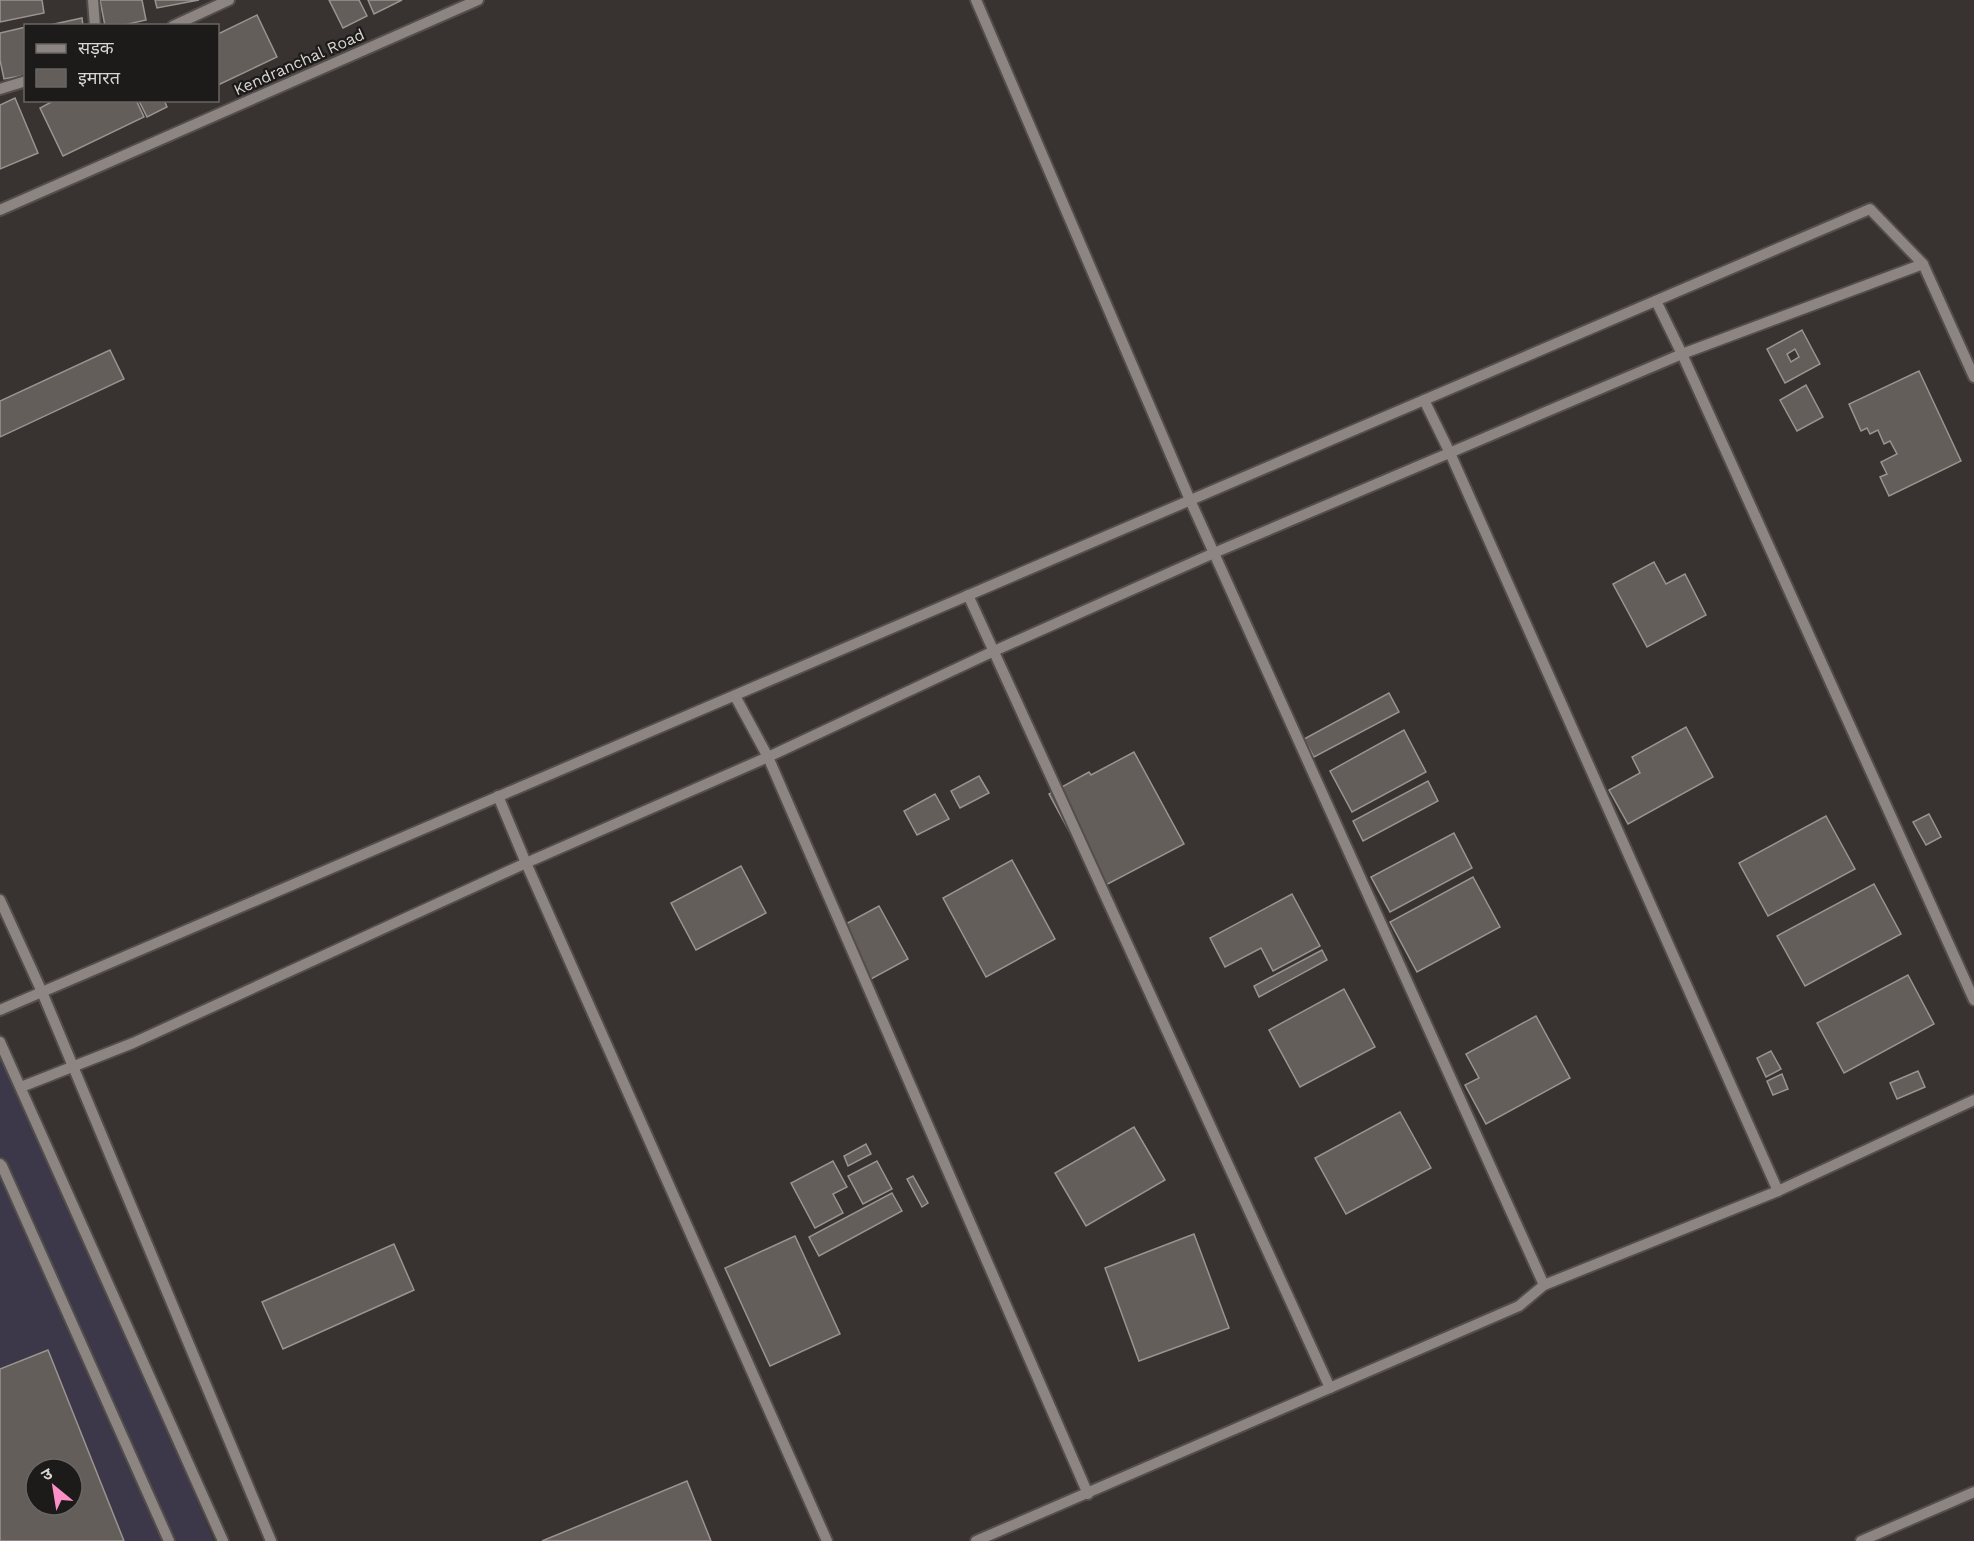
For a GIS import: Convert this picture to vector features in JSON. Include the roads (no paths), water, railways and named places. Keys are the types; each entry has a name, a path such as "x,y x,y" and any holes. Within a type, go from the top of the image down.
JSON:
{"street":[{"path":"93,0 95,24"},
{"path":"176,24 229,0"},
{"name":"Kendranchal Road","path":"0,210 478,0"},
{"path":"976,0 1190,500 1544,1285"},
{"path":"0,89 24,82"},
{"path":"0,1010 1870,209 1923,264 1974,377"},
{"path":"21,1087 133,1043 1214,553 1682,354 1923,264"},
{"path":"1656,301 1974,1000"},
{"path":"1424,400 1450,453 1778,1191"},
{"path":"968,596 1330,1388"},
{"path":"735,696 768,757 1088,1494"},
{"path":"498,796 827,1541"},
{"path":"0,900 42,992 271,1541"},
{"path":"0,1042 223,1541"},
{"path":"976,1541 1519,1306 1544,1285 1778,1191 1974,1100"},
{"path":"0,1164 169,1541"},
{"path":"1862,1541 1974,1492"}]}
